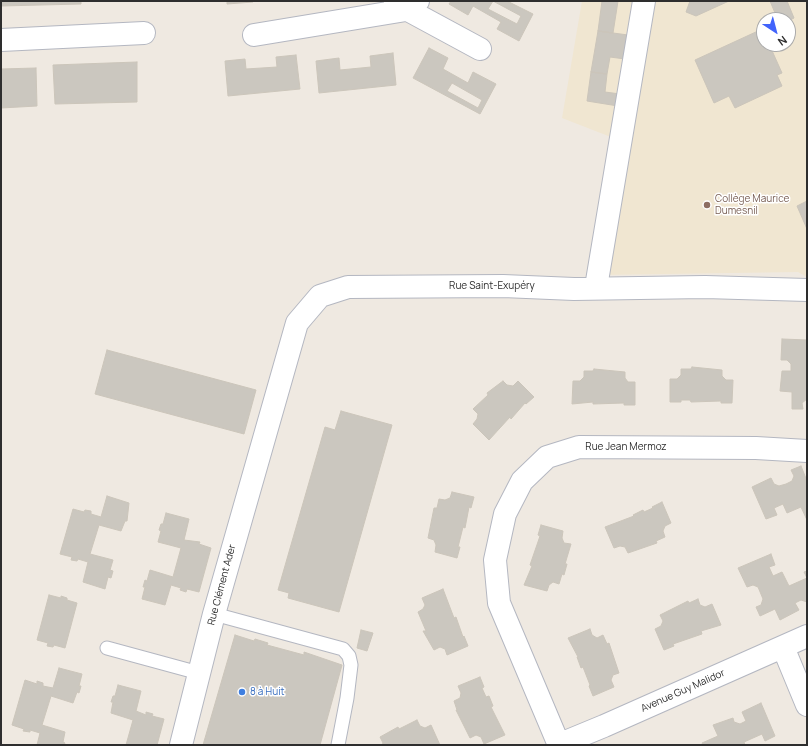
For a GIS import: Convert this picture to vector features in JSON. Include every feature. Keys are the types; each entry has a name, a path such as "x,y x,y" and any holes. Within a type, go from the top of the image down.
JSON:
{"street":[{"path":"596,287 644,1"},
{"path":"254,35 405,4 480,49"},
{"path":"1,40 144,33"},
{"name":"Rue Saint-Exupéry","path":"267,426 297,323 320,296 348,287 503,286 574,289 596,287 705,287 807,290"},
{"name":"Rue Clément Ader","path":"181,745 214,614 267,426"},
{"name":"Rue Jean Mermoz","path":"559,745 499,603 495,560 505,514 522,481 547,457 579,447 756,448 807,451"},
{"name":"Avenue Guy Malidor","path":"559,745 807,636"},
{"path":"783,647 807,705"}],"lane":[{"path":"214,614 343,649 349,656 351,665 347,698 338,745"},
{"path":"106,648 199,673"}],"shaded area":[{"name":"Collège Maurice Dumesnil","path":"582,1 807,1 807,277 798,272 598,275 616,139 562,118"}],"building":[{"path":"1,1 81,1 81,4 1,6"},
{"path":"227,1 253,1 253,2 227,4"},
{"path":"451,1 493,1 507,1 533,14 519,41 497,29 501,22 473,6 468,15 449,4","holes":["493,1 521,16 517,24 488,9"]},
{"path":"602,1 618,1 613,33 598,31"},
{"path":"690,1 729,1 696,16 686,12"},
{"path":"770,1 787,1 792,12 775,12"},
{"path":"598,31 628,35 625,59 610,57 607,74 591,72"},
{"path":"756,32 756,52 773,52 782,73 777,75 782,86 735,108 729,96 714,103 695,60"},
{"path":"429,48 448,58 443,69 468,83 473,72 496,84 480,114 413,78","holes":["452,83 482,100 478,108 447,91"]},
{"path":"393,53 396,85 319,93 316,61 339,58 340,70 371,67 370,56"},
{"path":"296,55 300,89 228,96 225,61 245,59 246,69 277,67 276,57"},
{"path":"137,62 137,102 55,104 53,65"},
{"path":"36,68 37,106 1,108 1,69"},
{"path":"591,72 607,74 605,92 620,94 618,106 587,101"},
{"path":"807,201 807,229 797,206"},
{"path":"782,339 807,340 807,399 802,403 803,409 792,409 792,392 780,391 782,371 791,371 791,364 787,360 781,360"},
{"path":"107,350 256,390 244,434 95,394"},
{"path":"692,367 722,370 722,376 726,380 733,380 732,403 721,403 721,401 691,402 690,400 670,402 670,379 677,379 681,375 681,369 691,369"},
{"path":"594,369 625,372 625,378 628,382 635,382 635,405 624,405 624,403 593,404 593,402 572,404 573,381 580,381 584,377 584,371 593,371"},
{"path":"503,381 507,385 513,386 518,381 534,397 526,404 525,403 511,419 510,417 489,440 473,424 477,419 478,414 473,409 488,395 487,393"},
{"path":"341,411 392,425 339,612 288,598 289,593 278,590 325,427 335,430"},
{"path":"801,466 807,481 807,520 801,507 787,513 783,504 774,508 777,515 766,519 752,487 771,478 774,484 779,486 786,484 792,481 794,476 791,470"},
{"path":"452,492 474,497 471,508 469,507 465,528 463,527 457,558 435,552 436,545 434,540 428,538 434,508 437,508 439,499 445,500 450,498"},
{"path":"107,496 129,503 127,521 125,521 121,531 99,525 90,554 113,560 110,570 113,571 111,578 108,577 105,589 83,582 88,562 78,559 77,561 71,560 72,557 60,554 73,509 84,512 85,510 91,511 91,514 101,517"},
{"path":"662,502 671,523 665,526 663,531 665,537 656,541 657,543 628,553 625,547 620,546 614,548 605,527 634,516 633,515 643,510 644,512"},
{"path":"166,513 189,519 184,540 200,542 199,544 211,548 199,592 187,589 186,592 180,590 181,588 171,585 165,605 142,599 145,587 143,587 145,580 147,581 150,570 173,577 181,548 158,542 161,531 159,530 161,524 163,524"},
{"path":"541,525 563,531 562,538 564,543 571,544 565,564 567,564 564,575 562,574 559,584 553,582 549,585 547,591 524,585 532,566 530,565 540,536 538,535"},
{"path":"771,554 775,565 769,567 773,576 782,572 789,586 807,578 807,602 801,600 795,603 799,610 780,620 775,609 760,616 756,607 761,605 763,599 758,587 753,585 747,587 738,568"},
{"path":"807,571 807,578 804,572"},
{"path":"443,589 454,618 456,617 468,646 447,655 445,649 440,647 434,650 423,631 426,631 418,612 423,609 425,605 422,598"},
{"path":"49,595 61,598 61,596 67,598 67,600 77,603 65,648 54,645 53,647 47,646 48,643 37,640"},
{"path":"698,599 700,605 705,607 712,604 721,625 701,631 702,634 673,644 674,646 664,650 655,629 661,626 663,621 660,615 688,601 689,603"},
{"path":"590,629 592,635 597,638 603,635 607,644 609,643 619,673 613,675 611,680 614,687 593,696 583,667 581,668 578,657 568,638"},
{"path":"361,630 373,633 367,651 357,648"},
{"path":"235,635 254,641 255,639 268,643 267,645 304,655 304,652 342,665 320,745 203,745"},
{"path":"59,668 82,674 79,693 77,692 73,703 51,696 42,725 65,732 63,742 65,743 64,745 37,745 40,733 30,730 30,732 23,731 24,729 12,725 25,680 37,684 37,681 43,683 43,686 53,688"},
{"path":"480,677 484,687 482,688 486,697 489,696 493,706 491,707 505,735 484,744 481,737 476,735 470,738 456,710 454,701 460,698 461,693 458,686"},
{"path":"118,685 141,691 136,711 146,715 146,712 153,714 152,716 164,719 157,745 126,745 133,720 111,713 113,702 111,702 113,696 115,696"},
{"path":"761,703 775,736 765,741 762,734 744,742 745,745 703,745 702,743 718,736 713,725 733,718 734,722 740,724 746,721 742,712"},
{"path":"417,720 420,726 425,728 431,725 440,745 382,745 383,743 380,737 398,727 399,729"}],"place":[{"name":"Collège Maurice Dumesnil","path":"707,205"},
{"name":"8 à Huit","path":"242,692"}]}
